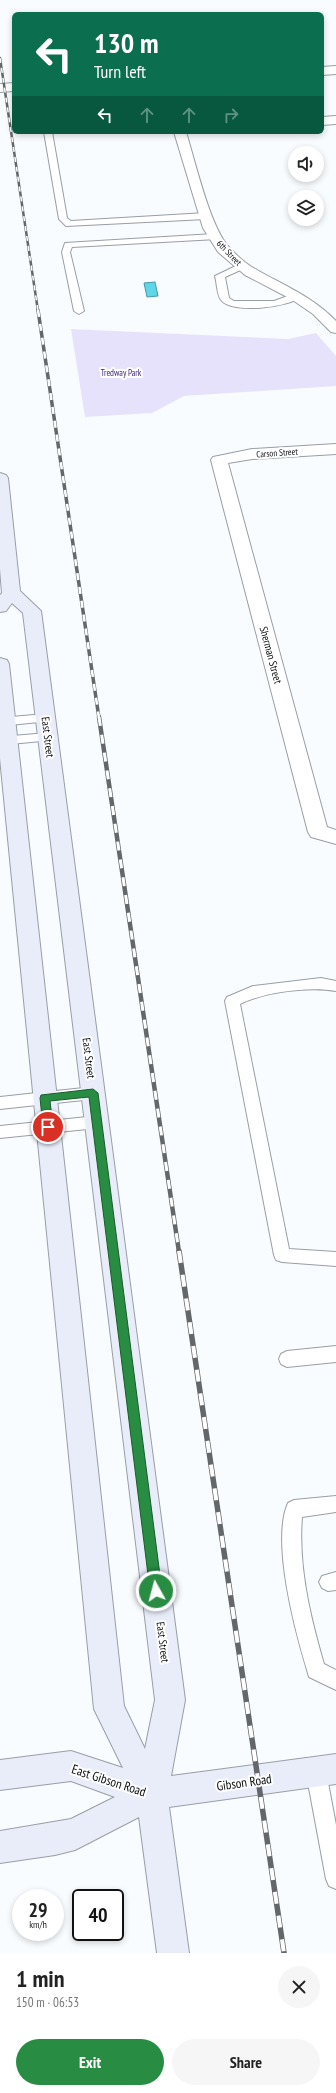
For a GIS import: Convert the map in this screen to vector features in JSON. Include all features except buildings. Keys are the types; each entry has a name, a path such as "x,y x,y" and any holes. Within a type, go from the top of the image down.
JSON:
{"street":[{"path":"324,71 336,70"},
{"path":"0,88 12,87"},
{"path":"324,121 336,120"},
{"name":"6th Street","path":"181,134 206,216 214,237 223,249 242,266 296,296 318,311 336,328"},
{"name":"Carson Street","path":"219,460 252,454 336,449"},
{"name":"Sherman Street","path":"219,460 318,832 336,837"},
{"name":"East Street","path":"0,478 4,598 32,610 170,1700 152,1794 173,1953"},
{"name":"East Street","path":"0,664 4,731 45,1098 109,1709 152,1794"},
{"name":"East Gibson Road","path":"0,1775 71,1766 152,1794"},
{"name":"Gibson Road","path":"152,1794 326,1771"},
{"name":"East Gibson Road","path":"0,1847 75,1834 152,1794"}],"lane":[{"path":"48,134 63,219 68,224 206,216"},
{"path":"79,310 66,252 68,245 214,237"},
{"path":"242,266 220,276 225,299 232,304 270,304 296,296"},
{"path":"4,731 46,728"},
{"path":"4,731 46,728"},
{"path":"336,986 321,983 253,991 232,1001 282,1255 336,1259"},
{"path":"0,1103 93,1093"},
{"path":"0,1132 97,1122"},
{"path":"287,1359 336,1354"},
{"path":"336,1504 294,1509 291,1542 301,1617 316,1670 336,1680"},
{"path":"326,1771 336,1879"}],"green space":[{"name":"Tredway Park","path":"71,329 288,339 316,333 336,356 336,386 184,396 152,413 85,417"}],"water":[{"path":"155,282 158,296 147,297 144,283"}],"railway":[{"path":"0,58 38,311"},
{"path":"38,310 99,718"},
{"path":"99,717 179,1252"},
{"path":"179,1251 284,1953"}],"route":[{"path":"48,1127 45,1098 93,1093 156,1591"}]}
